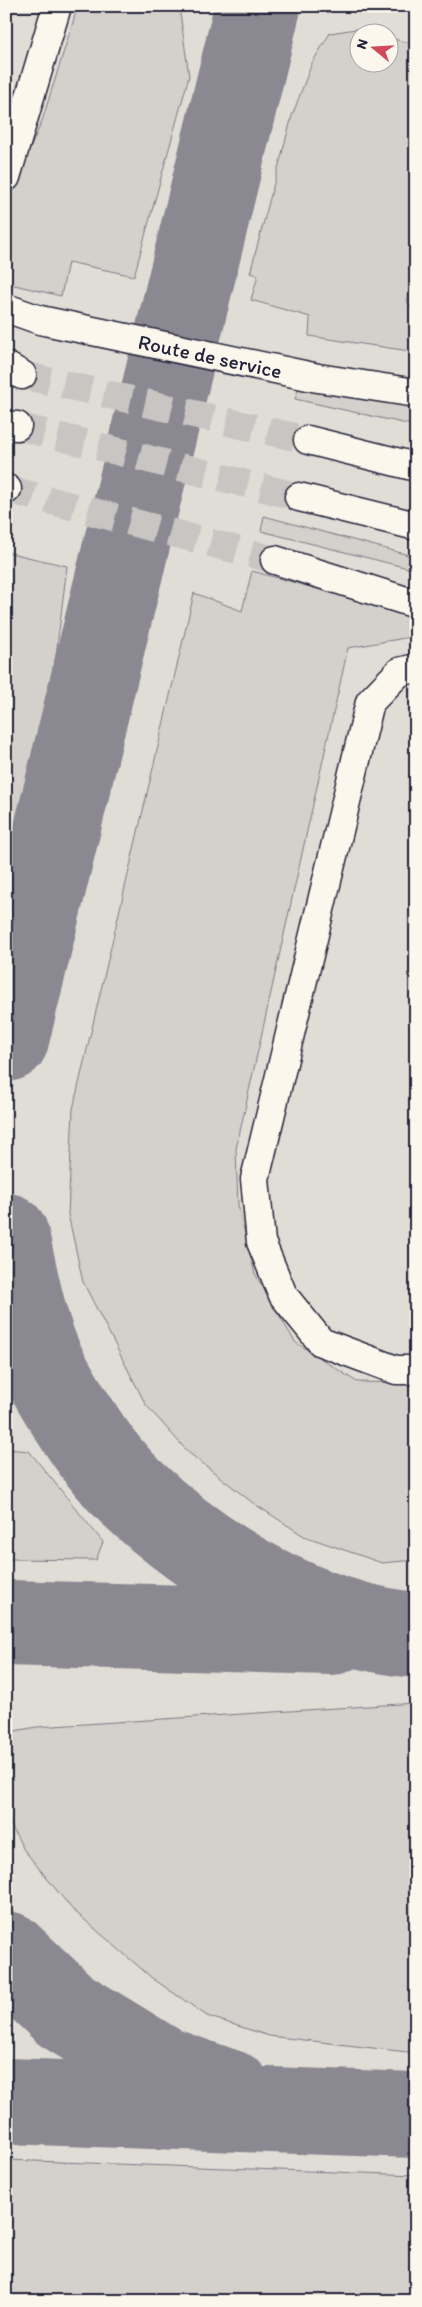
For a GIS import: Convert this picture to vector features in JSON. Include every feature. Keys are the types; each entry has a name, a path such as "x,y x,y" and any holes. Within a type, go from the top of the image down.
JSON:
{"street":[{"path":"6,177 58,6"},
{"path":"6,127 41,61"},
{"name":"Route de service","path":"6,308 40,320 318,378 416,394"},
{"path":"308,440 416,467"},
{"path":"299,497 416,526"},
{"path":"275,560 416,604"},
{"path":"416,668 399,672 370,702 255,1179 261,1242 283,1295 321,1342 396,1370 416,1370"}],"shaded area":[{"path":"6,6 416,6 416,2301 6,2301"},
{"path":"78,6 179,6 189,76 134,276 68,262 61,296 6,283 6,204 42,121"},
{"path":"350,30 350,72 400,72 400,41 416,45 416,265 407,301 416,316 416,352 309,336 310,317 251,300 258,275 250,273 292,116 312,63 330,33"},
{"path":"299,386 416,406 416,426 295,399"},
{"path":"264,516 416,557 416,570 261,531"},
{"path":"6,552 67,566 11,1020 6,1023"},
{"path":"252,571 416,616 416,636 348,648 236,1149 238,1205 255,1274 295,1342 357,1382 416,1383 416,1560 382,1563 304,1536 253,1503 188,1452 146,1405 83,1282 68,1214 73,1109 194,593 242,611"},
{"path":"6,1449 29,1451 103,1542 96,1560 6,1559"},
{"path":"416,1703 416,2053 269,2036 207,2016 152,1978 72,1909 24,1850 6,1816 6,1737 9,1732 37,1727"},
{"path":"6,2160 416,2175 416,2301 6,2301"}],"taxiway":[{"path":"6,1039 258,6"},
{"path":"6,1236 26,1321 45,1370 83,1434 130,1491 191,1542 261,1586 337,1619 377,1629 416,1635"},
{"path":"6,1623 332,1632"},
{"path":"6,1954 65,2010 161,2069 230,2093"},
{"path":"6,2101 416,2115"}],"tunnel":[{"path":"22,375 308,440"},
{"path":"17,426 299,497"},
{"path":"7,489 275,560"}]}
